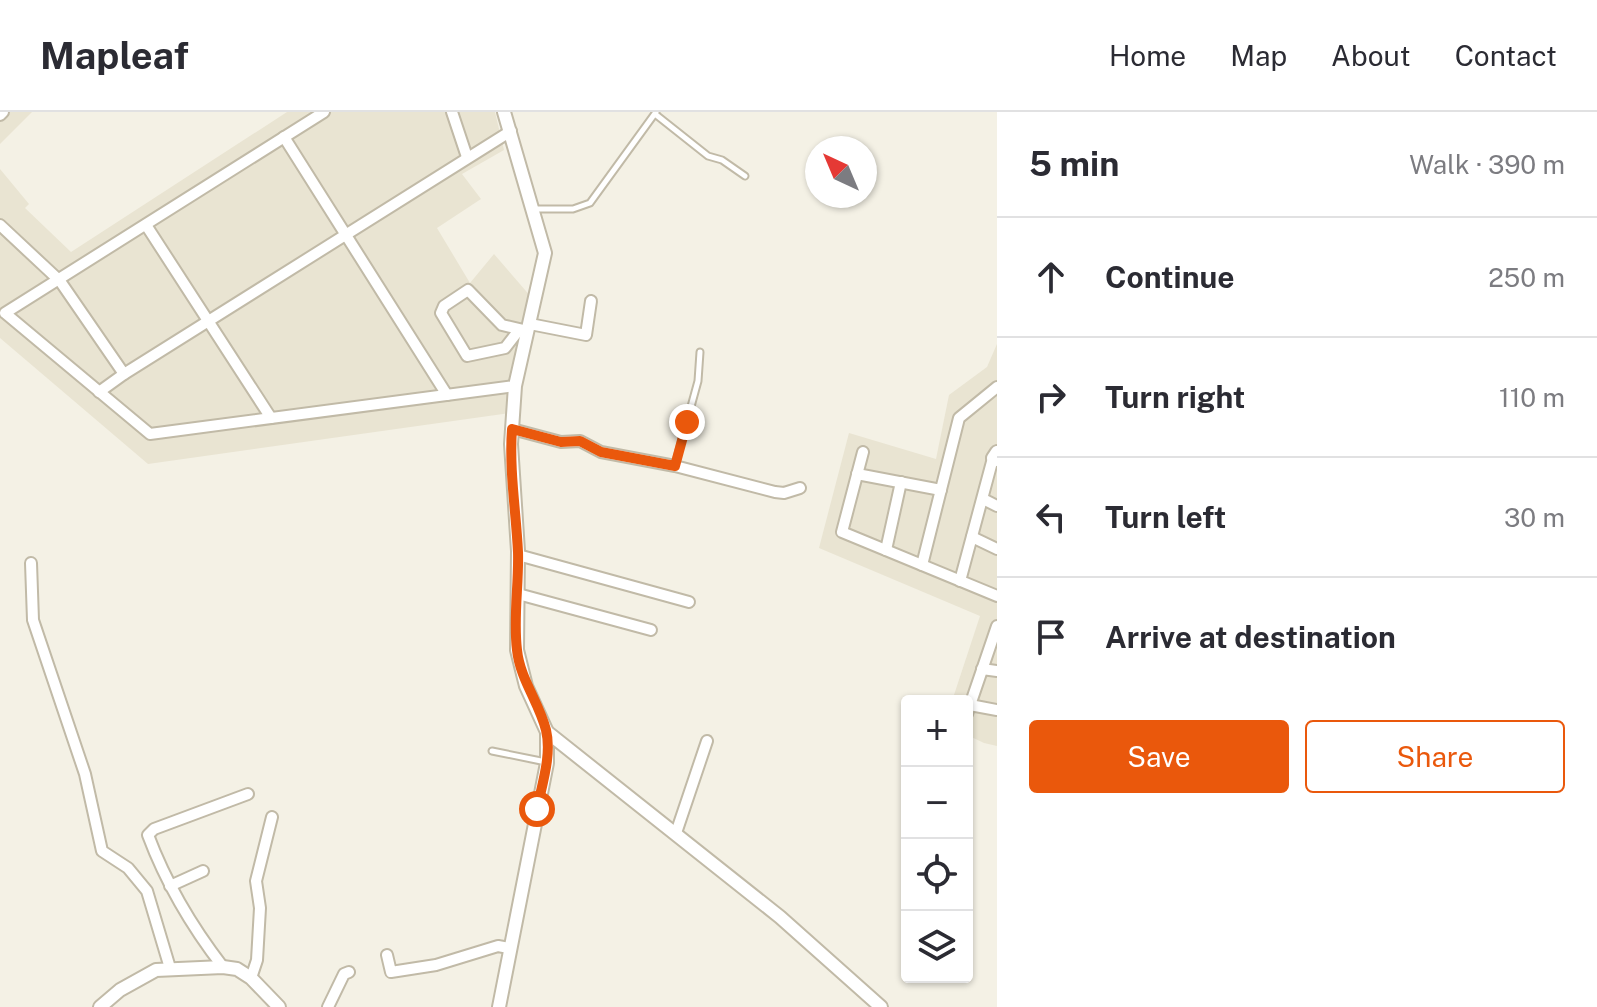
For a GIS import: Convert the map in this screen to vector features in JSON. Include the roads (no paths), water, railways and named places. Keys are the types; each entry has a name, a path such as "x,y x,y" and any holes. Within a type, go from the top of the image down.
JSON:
{"street":[{"path":"324,112 5,313 150,434 515,386"},
{"path":"452,112 467,157"},
{"path":"499,1007 547,763 547,732 526,686 517,650 518,555 512,485 515,386 525,328 545,253 504,112"},
{"path":"99,392 511,131"},
{"path":"284,137 447,395"},
{"path":"0,225 60,281 124,374"},
{"path":"146,225 271,418"},
{"path":"525,328 505,348 467,356 441,313 444,306 468,290 502,325 586,335 591,301"},
{"path":"922,565 959,418 997,387"},
{"path":"512,429 561,442 580,441 601,452 675,466 775,492 784,493 800,488"},
{"path":"863,452 842,532 997,596"},
{"path":"960,581 996,457"},
{"path":"857,474 941,490"},
{"path":"886,550 901,482"},
{"path":"983,499 997,506"},
{"path":"972,537 997,549"},
{"path":"518,555 689,602"},
{"path":"31,563 33,620 85,774 102,851 128,868 147,891 170,968"},
{"path":"518,594 651,630"},
{"path":"973,695 996,631"},
{"path":"982,669 997,671"},
{"path":"973,710 997,710"},
{"path":"547,732 780,917 881,1007"},
{"path":"676,833 707,741"},
{"path":"223,967 198,935 170,886 149,832 248,794"},
{"path":"251,978 257,960 260,908 256,881 272,817"},
{"path":"170,886 203,871"},
{"path":"387,955 391,972 436,965 498,946 509,948"},
{"path":"100,1007 120,990 156,970 223,967 237,969 251,978 279,1007"},
{"path":"328,1007 344,974 349,972"}],"lane":[{"path":"532,209 573,209 590,203 656,113 708,156 722,160 745,176"},
{"path":"675,466 698,381 700,352"},
{"path":"492,751 547,763"}]}
